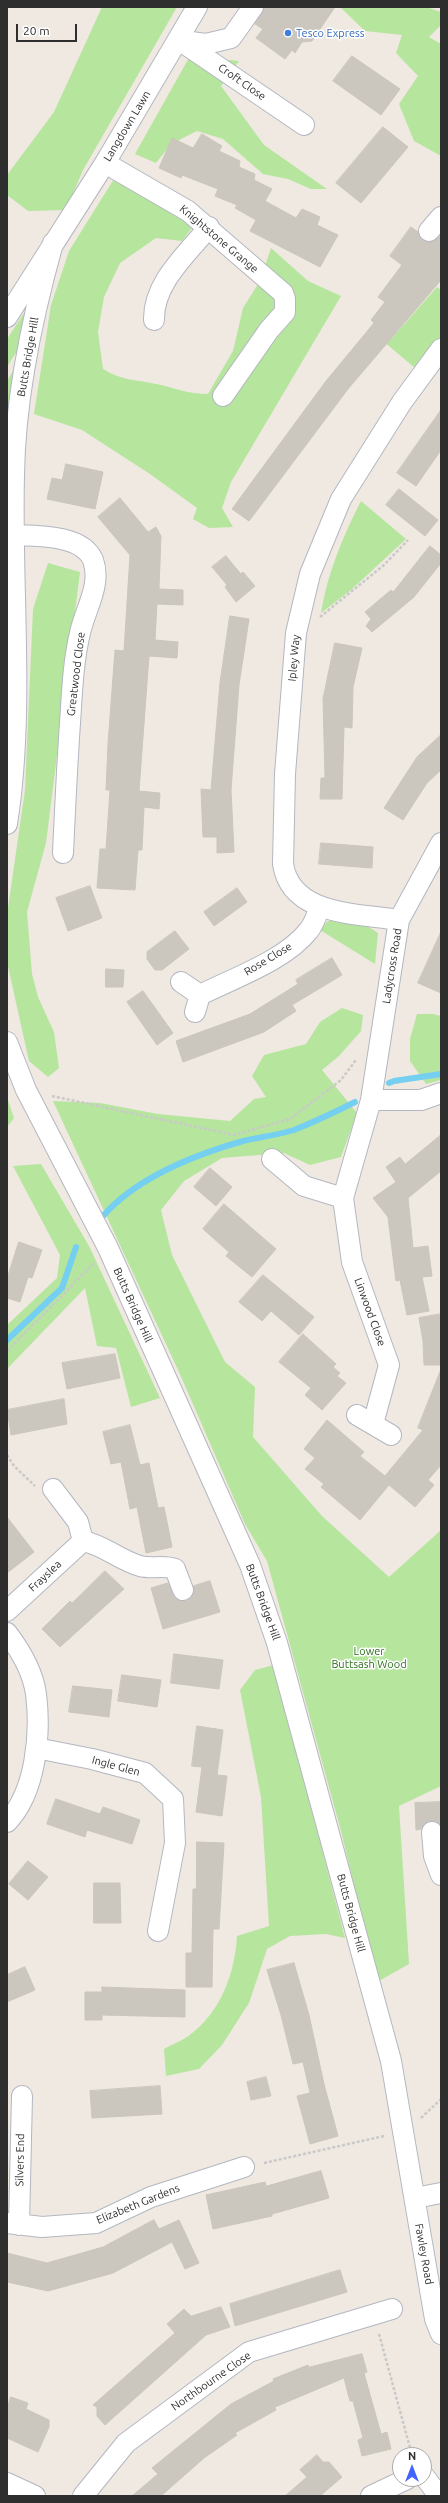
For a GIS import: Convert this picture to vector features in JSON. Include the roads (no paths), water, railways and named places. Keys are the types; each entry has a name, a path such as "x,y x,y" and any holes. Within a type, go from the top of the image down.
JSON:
{"street":[{"name":"Langdown Lawn","path":"7,317 105,163 179,40 197,7"},
{"path":"179,40 206,44 231,38 253,7"},
{"name":"Croft Close","path":"179,40 304,125"},
{"name":"Knightstone Grange","path":"105,163 166,197 209,227 226,245 283,293 285,299 284,312 269,330 223,396"},
{"path":"154,320 158,297 166,279 209,227"},
{"name":"Butts Bridge Hill","path":"7,824 15,737 13,535 10,469 27,356 40,289 53,243"},
{"name":"Ipley Way","path":"399,920 320,907 305,901 293,890 285,878 283,864 285,774 296,633 310,574 341,499 402,402 441,349"},
{"name":"Greatwood Close","path":"13,535 65,539 81,547 92,559 94,570 94,591 80,632 72,691 63,853"},
{"name":"Ladycross Road","path":"371,1100 399,920 435,866 441,843"},
{"name":"Rose Close","path":"181,982 198,1003 286,951 310,930 320,907"},
{"name":"Butts Bridge Hill","path":"7,1042 26,1090 108,1248 250,1566 277,1643 391,2060 415,2198"},
{"path":"371,1100 421,1100 441,1093"},
{"name":"Linwood Close","path":"371,1100 343,1198 352,1262 389,1365 365,1419 391,1436"},
{"path":"272,1159 304,1186 343,1198"},
{"path":"53,1489 78,1522 83,1541 98,1543 116,1556 142,1566 175,1569 183,1590"},
{"name":"Frayslea","path":"7,1610 83,1541"},
{"path":"7,1633 21,1650 36,1693 36,1748 29,1785 16,1814 7,1822"},
{"name":"Ingle Glen","path":"36,1748 92,1759 145,1773 173,1799 175,1844 158,1931"},
{"path":"432,1832 434,1856 441,1875"},
{"name":"Silvers End","path":"13,2224 22,2096"},
{"name":"Elizabeth Gardens","path":"13,2224 42,2227 96,2223 151,2197 244,2167"},
{"path":"415,2198 441,2193"},
{"name":"Fawley Road","path":"415,2198 436,2319 441,2334"},
{"name":"Northbourne Close","path":"83,2496 126,2443 249,2352 383,2312"},
{"path":"7,2483 35,2496"},
{"path":"432,2484 439,2496"},
{"path":"371,2496 392,2486"}],"waterway":[{"path":"389,1083 441,1074"},
{"path":"103,1216 132,1190 167,1169 205,1153 243,1141 294,1130 355,1102"},
{"path":"7,1340 62,1288 76,1247"}],"place":[{"name":"Tesco Express","path":"288,33"}],"park label":[{"name":"Lower Buttsash Wood","path":"369,1657"}]}
